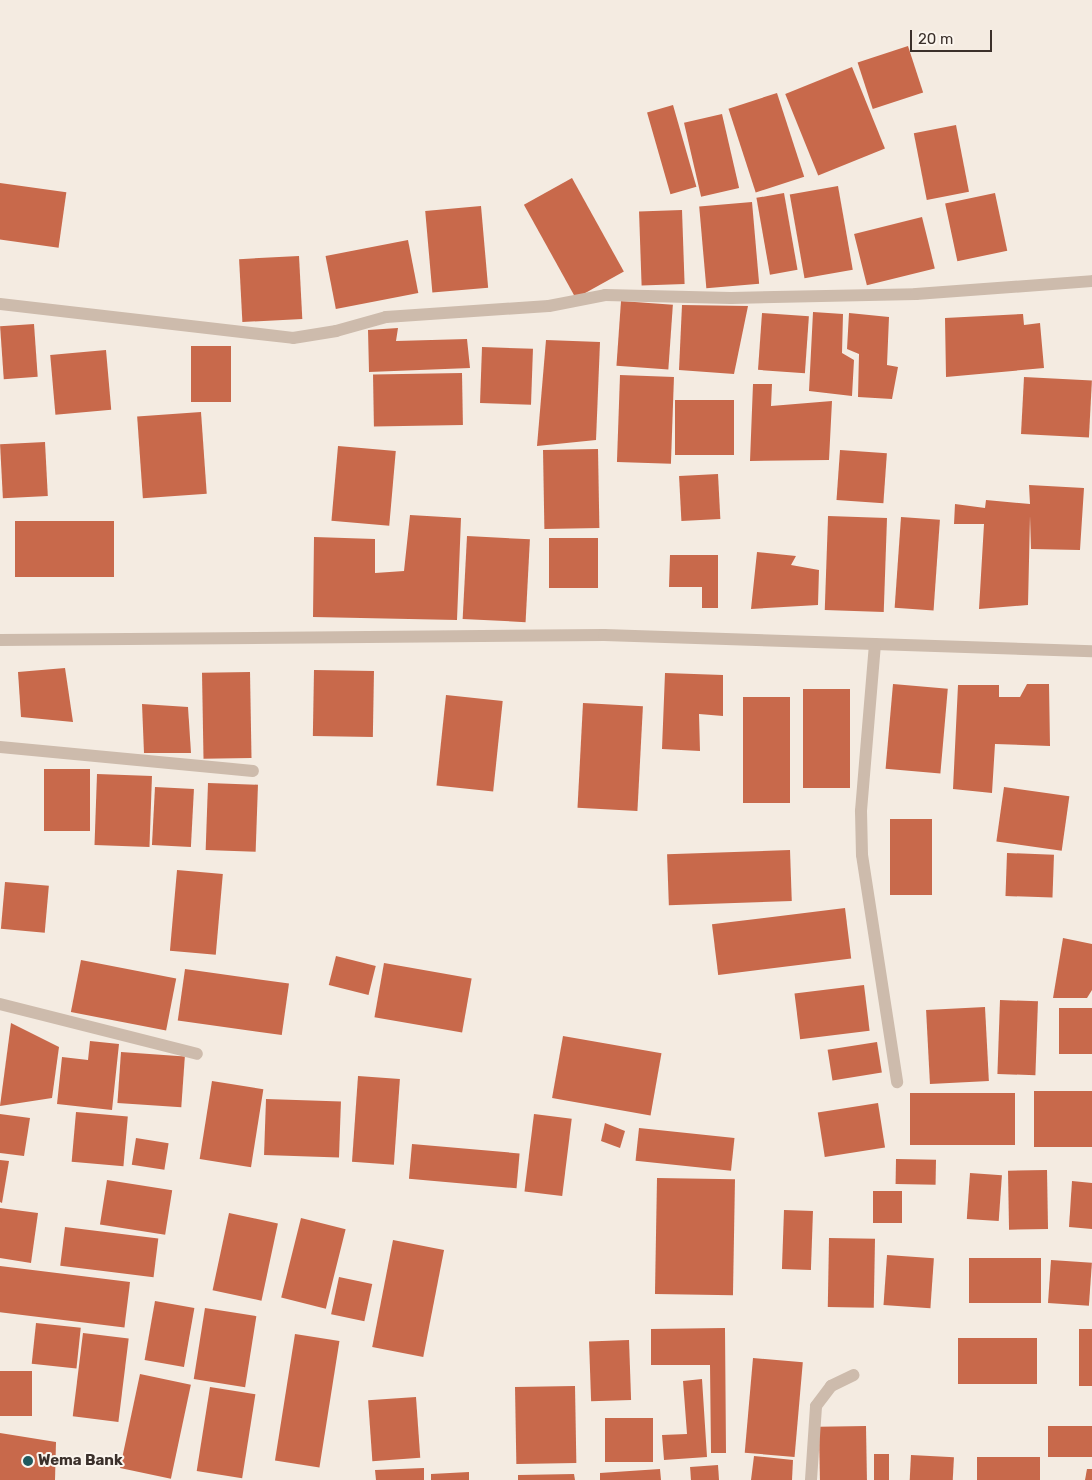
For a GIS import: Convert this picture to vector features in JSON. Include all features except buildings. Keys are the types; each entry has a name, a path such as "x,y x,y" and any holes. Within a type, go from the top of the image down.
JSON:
{"street":[{"path":"0,304 293,338 336,331 386,317 549,306 605,295 731,298 916,294 1092,282"},
{"path":"0,640 604,635 1092,651"},
{"path":"875,644 861,811 862,855 898,1082"},
{"path":"0,747 253,772"},
{"path":"0,1004 197,1054"},
{"path":"811,1480 816,1406 831,1386 854,1375"}],"place":[{"name":"Wema Bank","path":"28,1461"}]}
